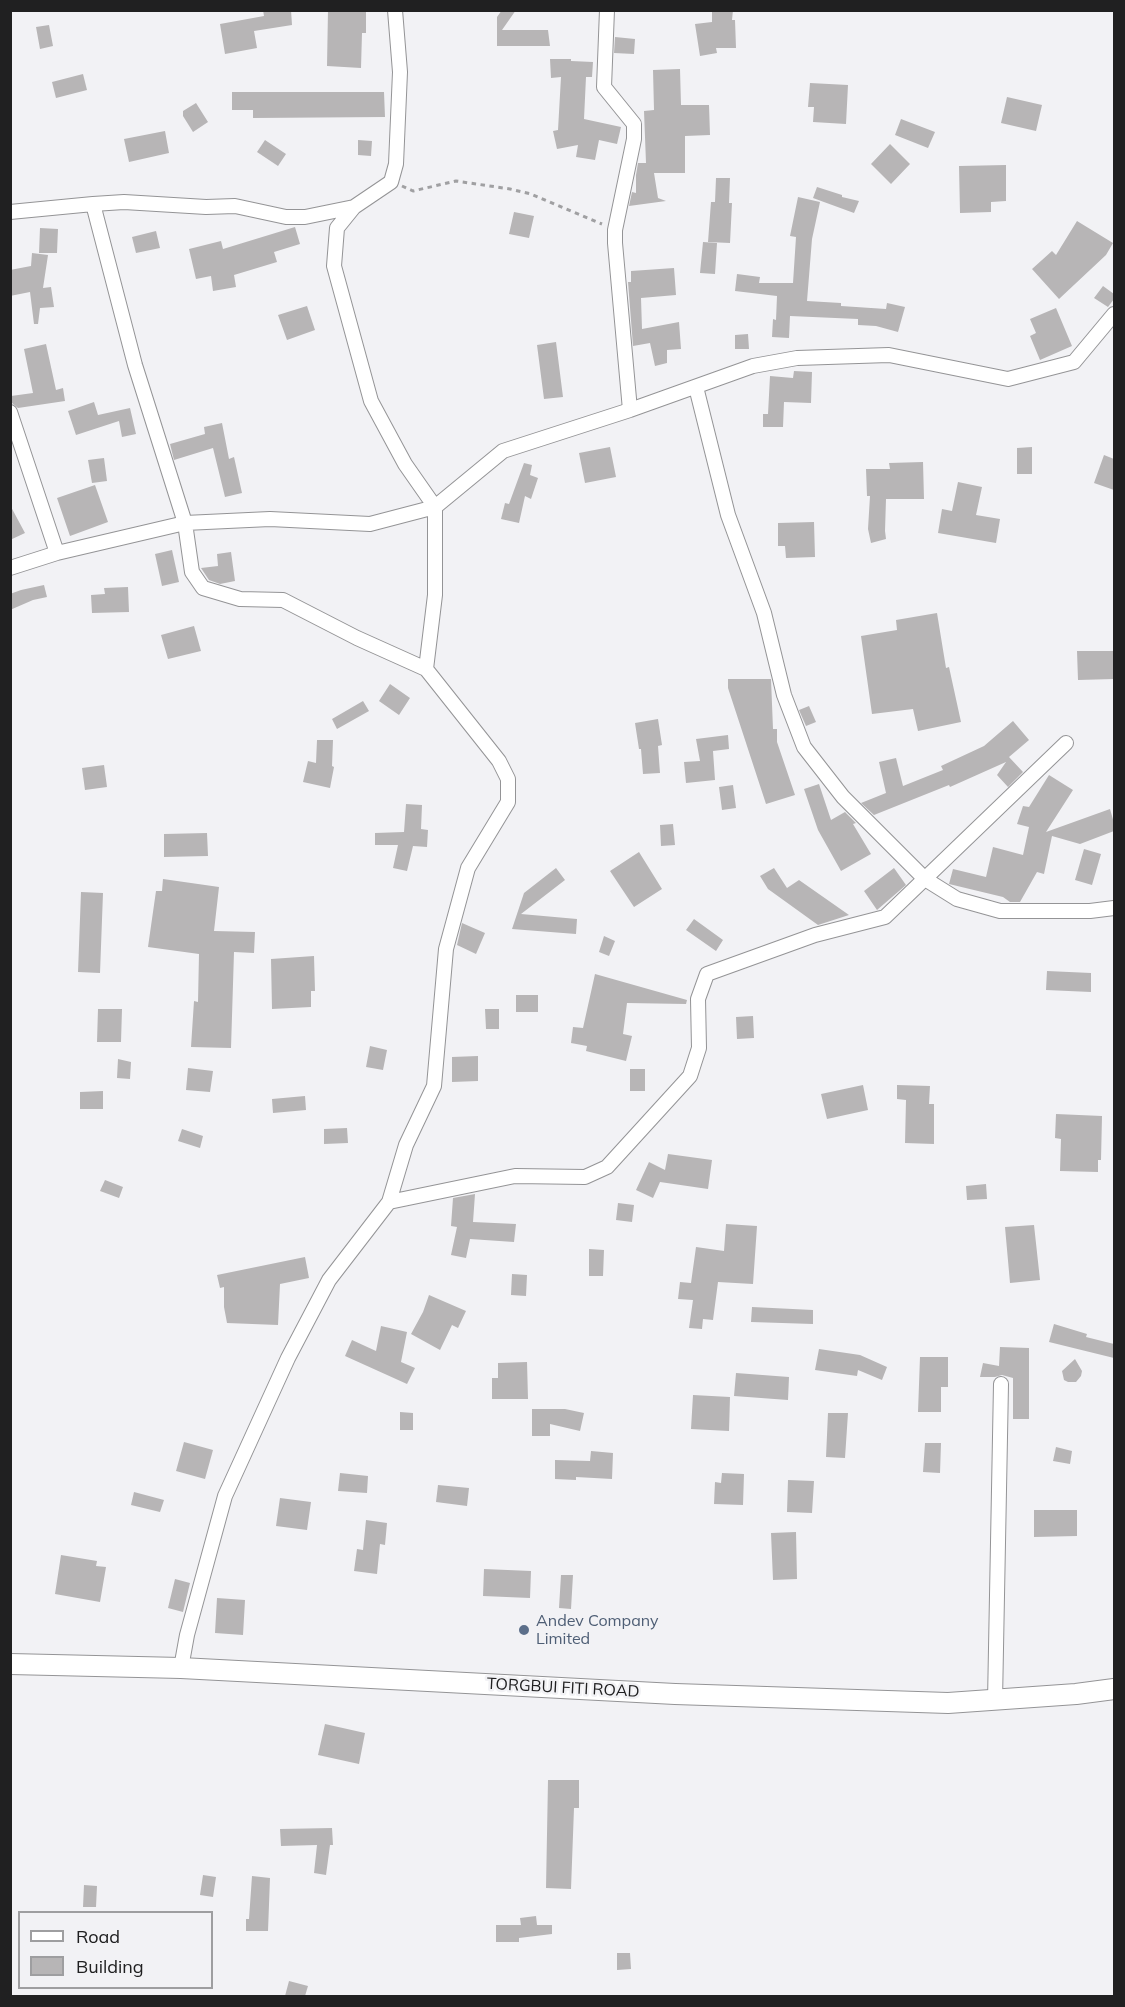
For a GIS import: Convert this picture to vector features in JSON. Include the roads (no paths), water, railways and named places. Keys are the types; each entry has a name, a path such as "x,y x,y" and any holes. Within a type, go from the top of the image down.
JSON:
{"street":[{"path":"395,10 400,72 396,164 391,182 354,207 337,228 334,266 371,401 405,464 435,507 435,596 426,669"},
{"path":"607,10 604,87 634,124 634,139 615,230 630,410"},
{"path":"10,212 124,202 206,207 235,206 286,217 305,217 354,207"},
{"path":"93,204 135,365 185,523 192,572 203,588 240,599 283,600 357,638 426,669 499,760 508,779 508,802 468,868 446,949 434,1086 406,1145 389,1202 329,1280 288,1358 225,1496 187,1635 181,1668"},
{"path":"10,568 57,553 185,523 270,519 370,524 435,507 503,451 630,410 753,366 797,358 889,355 1008,379 1074,362 1114,314"},
{"path":"696,387 728,515 764,613 784,696 804,747 843,797 925,879 957,899 1000,911 1090,911 1114,908"},
{"path":"10,412 57,553"},
{"path":"389,1202 515,1176 585,1177 607,1167 690,1076 699,1047 698,999 707,974 815,935 885,917 1066,743"},
{"path":"995,1701 1001,1384"},
{"name":"TORGBUI FITI ROAD","path":"10,1664 181,1668 675,1694 948,1703 995,1701 1114,1689"}],"place":[{"name":"Andev Company Limited","path":"524,1630"}]}
